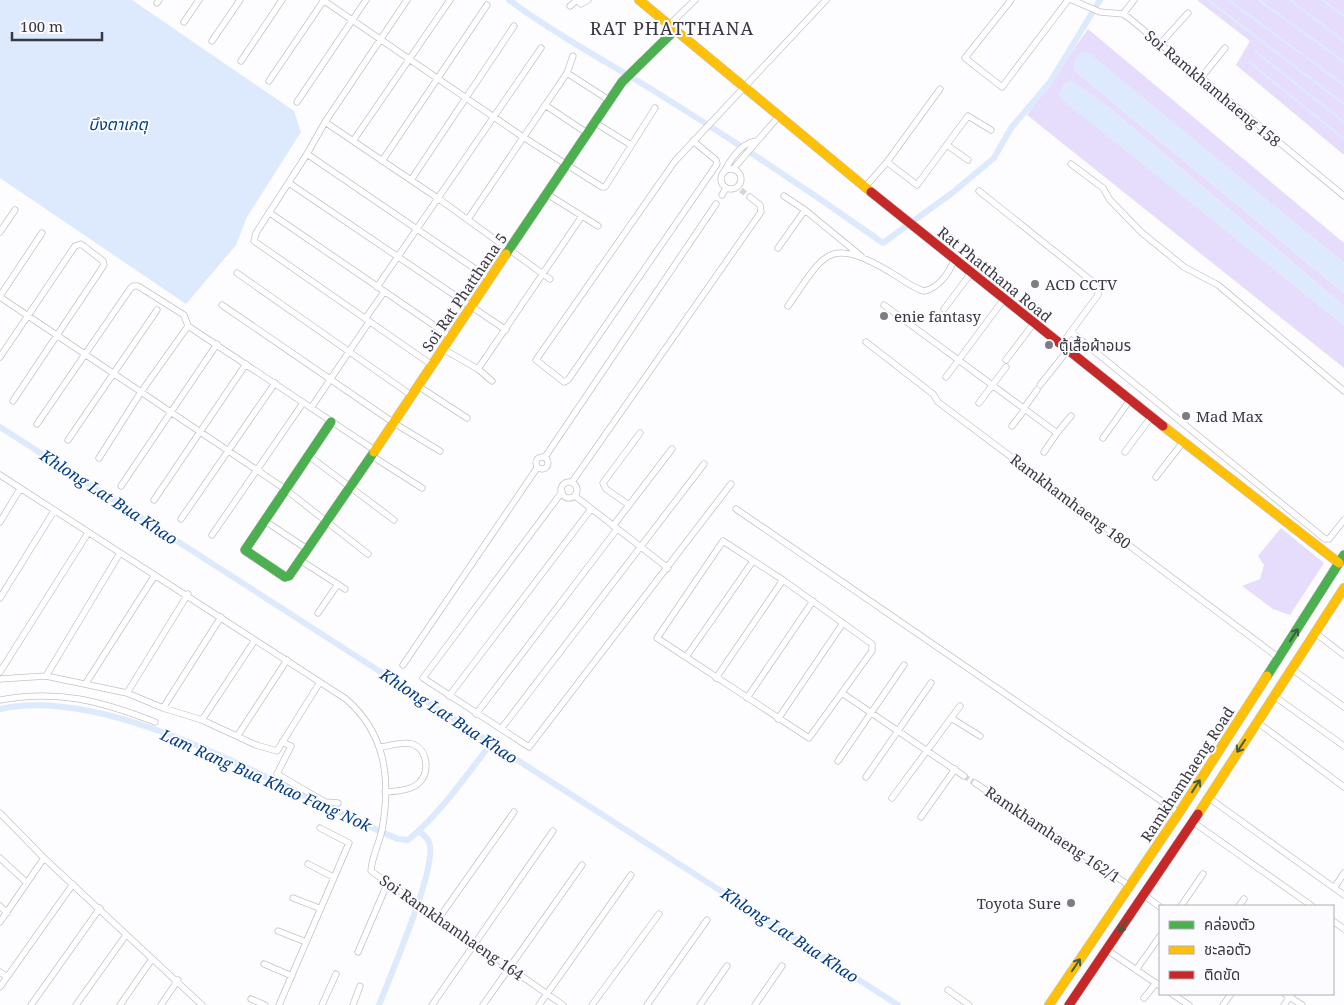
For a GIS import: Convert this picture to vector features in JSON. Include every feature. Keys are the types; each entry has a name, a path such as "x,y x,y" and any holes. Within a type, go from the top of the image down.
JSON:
{"street":[{"path":"184,22 199,0"},
{"path":"212,41 240,0"},
{"path":"241,61 282,0"},
{"path":"269,82 324,0 411,58 523,137 603,188 655,108"},
{"path":"297,102 366,0"},
{"path":"407,0 325,122 308,154 254,238 255,244 432,365"},
{"path":"353,141 450,0"},
{"path":"570,6 577,0 581,4 588,0"},
{"name":"Rat Phatthana Road","path":"639,0 954,260 1271,512 1342,562"},
{"path":"671,28 695,0"},
{"path":"693,141 716,160 717,164 573,372 564,382 536,360 675,161 693,141 826,0"},
{"path":"1011,0 965,58 1002,88 1068,0"},
{"path":"1072,0 1100,12 1123,14 1134,0"},
{"path":"382,161 487,5"},
{"path":"1160,44 1188,13"},
{"name":"Soi Ramkhamhaeng 158","path":"1123,14 1344,196"},
{"path":"411,180 514,26"},
{"name":"Soi Rat Phatthana 5","path":"265,521 245,551 287,577 352,487 411,395 444,349 609,100 628,73 671,28"},
{"path":"377,287 495,118 541,48"},
{"path":"1201,78 1225,48"},
{"path":"468,219 566,73 573,56"},
{"path":"566,73 609,100"},
{"path":"866,186 887,162 940,89"},
{"path":"545,104 587,132"},
{"path":"887,162 917,185 969,115 991,130"},
{"path":"733,169 779,116"},
{"path":"325,122 468,219 550,279"},
{"path":"594,122 631,145"},
{"path":"725,170 733,169 739,173 741,180 739,188 726,188 721,183 721,176 725,170 736,154 747,142 756,143"},
{"path":"947,145 968,160"},
{"path":"308,154 490,279"},
{"path":"1071,164 1103,188 1110,200 1141,232 1184,266 1218,285 1344,391"},
{"path":"289,183 397,258 506,330"},
{"path":"722,195 726,188"},
{"path":"979,191 1093,282 1098,289 1098,295 1071,332 1065,348 1012,426"},
{"path":"547,194 598,226"},
{"path":"731,484 530,745 528,746 476,714 423,678 562,492 563,484 572,482 761,212 760,205 750,196"},
{"path":"784,196 805,210 863,257 924,291 935,286 950,271 954,260"},
{"path":"403,665 537,468 546,468 548,465 545,458 716,204"},
{"path":"0,232 15,210"},
{"path":"778,248 805,210"},
{"path":"270,214 451,337"},
{"path":"478,369 582,216"},
{"path":"42,232 0,296 198,432 285,489 368,554"},
{"path":"0,357 71,250 78,243 103,261 104,265 13,401"},
{"path":"788,306 820,261 831,254 840,252 863,257"},
{"path":"237,273 411,395"},
{"path":"944,309 971,273"},
{"path":"37,424 135,285 184,315 188,326 303,402 422,488"},
{"path":"311,408 349,352 384,292"},
{"path":"946,377 1004,299"},
{"path":"222,305 394,423 440,451"},
{"path":"884,305 1057,433"},
{"path":"68,440 157,310"},
{"path":"979,403 1034,323"},
{"path":"99,458 141,392 188,326"},
{"path":"1071,332 1278,504 1327,540 1344,520"},
{"name":"Ramkhamhaeng 180","path":"866,342 933,394 938,402 1279,658"},
{"path":"122,486 217,344"},
{"path":"444,349 478,369 492,381"},
{"path":"154,500 198,432 246,364"},
{"path":"181,519 275,383"},
{"path":"418,386 467,418"},
{"path":"1103,438 1130,400"},
{"path":"212,535 258,471 303,402"},
{"path":"1044,452 1070,416"},
{"path":"1125,452 1151,417"},
{"path":"307,549 265,521 331,422"},
{"path":"629,505 606,489 603,483 640,433"},
{"path":"1156,477 1183,442"},
{"path":"476,714 672,449"},
{"path":"309,456 394,520"},
{"path":"501,729 642,548 704,464"},
{"path":"0,475 88,533 188,594 346,699 362,713 380,747 385,778 385,792 407,789 418,783 426,772 426,760 421,750 413,744 404,743 380,747"},
{"path":"572,482 578,488 575,496"},
{"path":"0,522 20,489"},
{"path":"562,492 570,498 575,496"},
{"path":"575,496 668,568"},
{"path":"1271,512 1278,504"},
{"path":"449,696 591,509"},
{"path":"736,509 1179,813"},
{"path":"0,598 54,511"},
{"path":"0,672 88,533"},
{"path":"723,541 783,580 872,644 873,648 810,738 778,719 658,638 723,541"},
{"path":"46,676 120,553"},
{"path":"300,560 345,589"},
{"path":"686,657 753,561"},
{"name":"Ramkhamhaeng Road","path":"1049,1005 1179,813 1342,562"},
{"path":"86,683 155,575"},
{"path":"716,678 783,580"},
{"path":"318,613 338,584"},
{"name":"Ramkhamhaeng Road","path":"1069,1005 1209,798 1344,588"},
{"path":"127,693 188,594"},
{"path":"747,698 813,601"},
{"path":"163,708 221,617"},
{"path":"778,719 843,623"},
{"path":"1314,632 1344,656"},
{"path":"202,720 255,640"},
{"path":"238,736 287,660"},
{"path":"838,761 904,665"},
{"path":"1292,669 1344,707"},
{"path":"0,679 46,676 127,693 163,708 202,720 256,745 276,751 320,682"},
{"path":"866,778 931,683"},
{"path":"842,692 964,776"},
{"path":"0,700 30,695 71,697 126,711 155,722"},
{"path":"1274,696 1344,746"},
{"path":"892,798 960,706"},
{"path":"951,718 980,736"},
{"path":"1257,722 1344,787"},
{"path":"282,742 291,746 277,774 325,802 338,803"},
{"path":"921,817 955,769"},
{"name":"Ramkhamhaeng 162/1","path":"975,783 1128,889"},
{"name":"Soi Ramkhamhaeng 164","path":"385,792 381,833 372,856 372,871 563,1005"},
{"path":"1209,798 1344,895"},
{"path":"439,918 514,812"},
{"path":"0,813 44,858 100,908 152,959 178,980 202,1005"},
{"path":"1192,822 1311,905"},
{"path":"279,1005 319,908 349,842 320,828"},
{"path":"432,1005 553,831"},
{"path":"0,858 26,882"},
{"path":"0,922 44,858"},
{"path":"308,864 333,877"},
{"path":"484,1005 582,865"},
{"path":"1334,888 1344,873"},
{"path":"1138,874 1140,880 1145,882 1153,881"},
{"path":"1182,905 1203,874"},
{"path":"539,1005 631,875"},
{"path":"358,952 388,882"},
{"path":"0,987 73,884"},
{"path":"1128,889 1159,906"},
{"path":"293,898 319,908"},
{"path":"1240,905 1244,899"},
{"path":"0,906 7,913"},
{"path":"31,1005 100,908"},
{"path":"592,1005 659,914"},
{"path":"647,1005 707,920"},
{"path":"278,931 306,942"},
{"path":"76,1005 126,935"},
{"path":"1136,970 1159,937"},
{"path":"1107,950 1158,984 1144,998"},
{"path":"120,1005 152,959"},
{"path":"264,964 292,976"},
{"path":"700,1005 727,966"},
{"path":"755,1005 782,966"},
{"path":"0,972 7,977"},
{"path":"322,1005 336,974"},
{"path":"161,1005 178,980"},
{"path":"353,1005 360,986"},
{"path":"948,990 969,1005"},
{"path":"1174,995 1189,1005"},
{"path":"1284,1005 1289,995 1302,1005"},
{"path":"251,999 265,1005"}],"shaded area":[{"path":"1197,0 1344,0 1344,155 1236,65 1250,41"},
{"path":"1088,29 1344,243 1344,263 1225,166 1074,61 1074,70 1344,293 1344,306 1106,105 1059,93 1062,99 1344,325 1344,368 1027,115"},
{"path":"1281,528 1324,563 1290,615 1273,609 1242,586 1260,579 1264,565 1258,556"}],"water":[{"name":"บึงตาเกตุ","path":"0,0 132,0 294,111 301,132 247,217 236,245 186,304 0,178"},
{"path":"1082,52 1088,52 1344,263 1344,293 1074,70 1074,61"},
{"path":"1071,80 1106,105 1344,306 1344,325 1061,99 1059,93 1064,84"}],"waterway":[{"path":"509,0 561,35 739,145 883,243 952,193 994,158 1011,128 1050,82 1100,0"},
{"path":"1208,0 1344,104"},
{"path":"1228,0 1344,85"},
{"path":"1259,0 1344,62"},
{"path":"1290,0 1344,41"},
{"path":"1322,0 1344,16"},
{"path":"1255,51 1344,122"},
{"path":"1249,62 1344,139"},
{"name":"Khlong Lat Bua Khao","path":"0,427 898,1005"},
{"name":"Lam Rang Bua Khao Fang Nok","path":"0,709 46,705 96,712 148,727 202,748 398,839 408,840 431,819 490,745"},
{"path":"379,1005 411,922 427,873 430,854 429,842 419,831"}],"tunnel":[{"path":"741,190 750,197"},
{"path":"964,776 975,783"}],"traffic: fast":[{"path":"506,254 622,82 674,31"},
{"path":"331,422 245,550 285,577 289,576 374,452"},
{"path":"1267,676 1344,555"}],"traffic: slow":[{"path":"639,0 871,192"},
{"path":"374,452 506,254"},
{"path":"1163,426 1339,563"},
{"path":"1198,814 1344,588"},
{"path":"1049,1005 1179,813 1267,676"}],"traffic: jam":[{"path":"871,192 1163,426"},
{"path":"1069,1005 1198,814"}],"place":[{"name":"ACD CCTV","path":"1035,284"},
{"name":"enie fantasy","path":"884,316"},
{"name":"ตู้เสื้อผ้าอมร","path":"1049,345"},
{"name":"Mad Max","path":"1186,416"},
{"name":"Toyota Sure","path":"1071,903"}],"district":[{"name":"RAT PHATTHANA","path":"672,28"}]}
